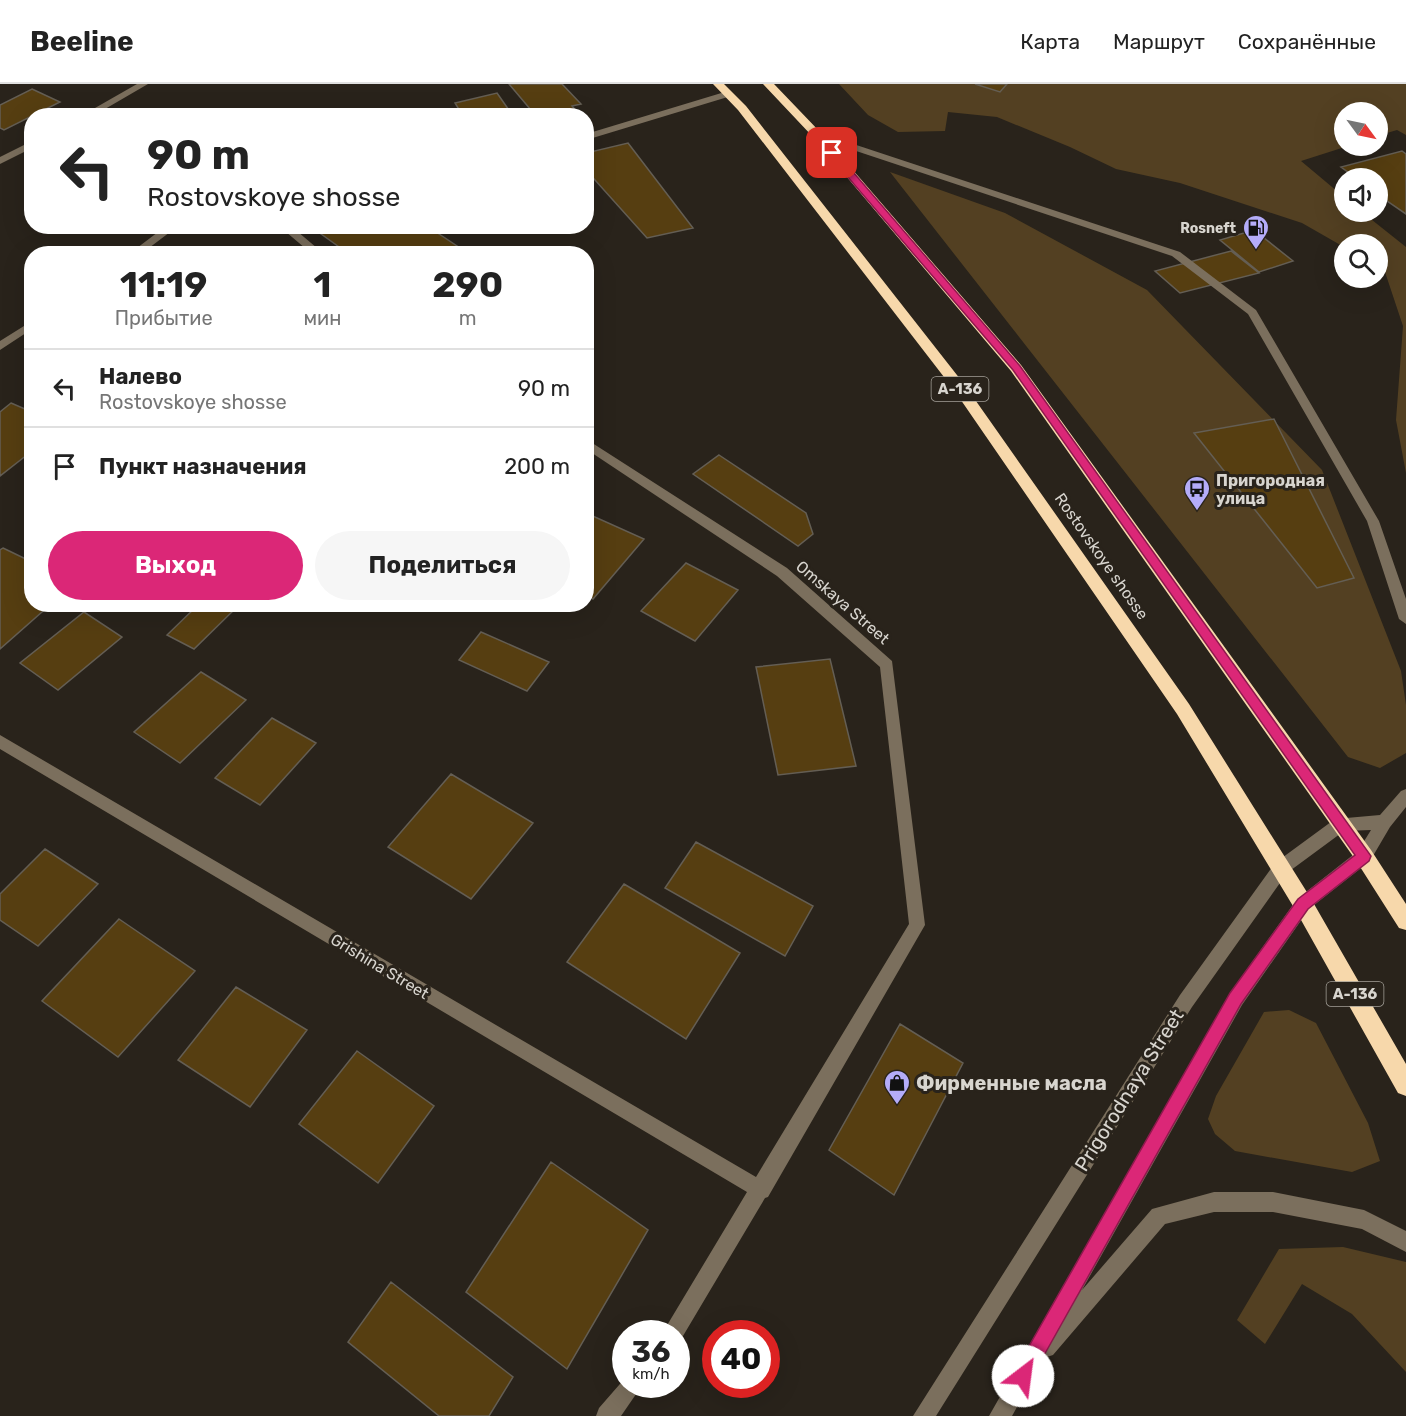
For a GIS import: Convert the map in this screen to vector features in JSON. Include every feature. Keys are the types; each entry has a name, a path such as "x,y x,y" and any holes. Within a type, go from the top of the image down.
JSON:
{"highway":[{"path":"768,84 817,135 1016,368 1364,856 1406,921"},
{"name":"Rostovskoye shosse","path":"723,89 750,118 959,387 1183,709 1303,904 1406,1085"}],"street":[{"path":"100,108 144,84"},
{"path":"594,134 723,89"},
{"path":"817,135 1176,254 1252,312 1373,521 1406,619"},
{"path":"0,161 24,148"},
{"path":"145,246 162,234"},
{"path":"294,234 309,246"},
{"path":"0,346 24,330"},
{"name":"Omskaya Street","path":"594,448 782,572 887,665 917,924 760,1190"},
{"name":"Grishina Street","path":"0,741 760,1190"},
{"path":"999,1416 1236,999 1303,904 1364,856 1384,822 1406,796"},
{"path":"1341,824 1384,822"},
{"name":"Prigorodnaya Street","path":"924,1416 1186,1001 1281,867 1341,824"},
{"path":"681,1320 760,1190"},
{"path":"1023,1376 1159,1216 1214,1202 1273,1202 1364,1220 1406,1242"},
{"path":"607,1416 622,1398"}],"shaded area":[{"path":"839,84 1406,84 1406,135 1397,130 1388,133 1388,102 1334,102 1334,150 1301,161 1334,189 1334,222 1375,222 1406,247 1406,473 1396,420 1403,326 1388,281 1388,234 1334,234 1334,241 1302,223 1180,183 1116,169 997,117 948,112 945,131 898,132 868,115"},
{"path":"890,172 1005,213 1147,290 1322,470 1401,671 1406,705 1406,753 1380,768 1348,757"},
{"path":"1289,1010 1316,1023 1368,1123 1380,1161 1352,1172 1235,1151 1215,1134 1208,1119 1216,1096 1264,1012"},
{"path":"1343,1247 1406,1262 1406,1372 1352,1314 1302,1284 1265,1344 1237,1320 1279,1249"}],"building":[{"path":"509,84 562,84 581,104 572,106 574,108 529,108"},
{"path":"975,84 1007,84 1000,92"},
{"path":"32,89 60,102 48,108 24,108 24,120 4,130 0,128 0,105"},
{"path":"497,93 507,108 458,108 455,103"},
{"path":"628,143 693,228 647,238 594,179 594,151"},
{"path":"1402,151 1406,154 1406,214 1388,202 1388,168 1341,167"},
{"path":"1254,230 1293,261 1259,272 1220,240"},
{"path":"321,234 439,234 457,246 338,246"},
{"path":"1231,251 1259,273 1180,293 1155,271"},
{"path":"11,403 24,409 24,457 0,476 0,412"},
{"path":"1274,419 1354,578 1317,588 1194,433"},
{"path":"719,455 806,513 813,534 798,546 693,474"},
{"path":"594,517 644,539 594,598"},
{"path":"3,548 24,558 24,612 42,612 0,649 0,550"},
{"path":"686,563 738,590 695,641 641,611"},
{"path":"84,612 122,637 58,690 20,663"},
{"path":"191,612 232,612 194,649 167,635"},
{"path":"481,632 549,662 527,691 459,660"},
{"path":"830,659 856,766 778,775 756,667"},
{"path":"201,672 246,700 180,763 134,732"},
{"path":"272,718 316,743 260,805 215,778"},
{"path":"451,774 533,823 471,899 388,847"},
{"path":"696,842 813,906 785,956 665,888"},
{"path":"45,849 98,884 38,946 0,920 0,894"},
{"path":"624,884 740,953 686,1039 567,962"},
{"path":"119,919 195,971 118,1057 42,1001"},
{"path":"236,987 307,1030 250,1107 178,1060"},
{"name":"Фирменные масла","path":"900,1024 963,1063 894,1195 829,1150"},
{"path":"357,1051 434,1106 378,1183 299,1124"},
{"path":"551,1162 648,1230 567,1369 466,1292"},
{"path":"391,1282 513,1377 489,1416 439,1416 348,1342"}],"place":[{"name":"Rosneft","path":"1256,251"},
{"name":"Пригородная улица","path":"1197,512"},
{"name":"Фирменные масла","path":"897,1106"}],"route":[{"path":"832,153 1016,368 1364,856 1303,904 1236,999 1023,1376"}]}
